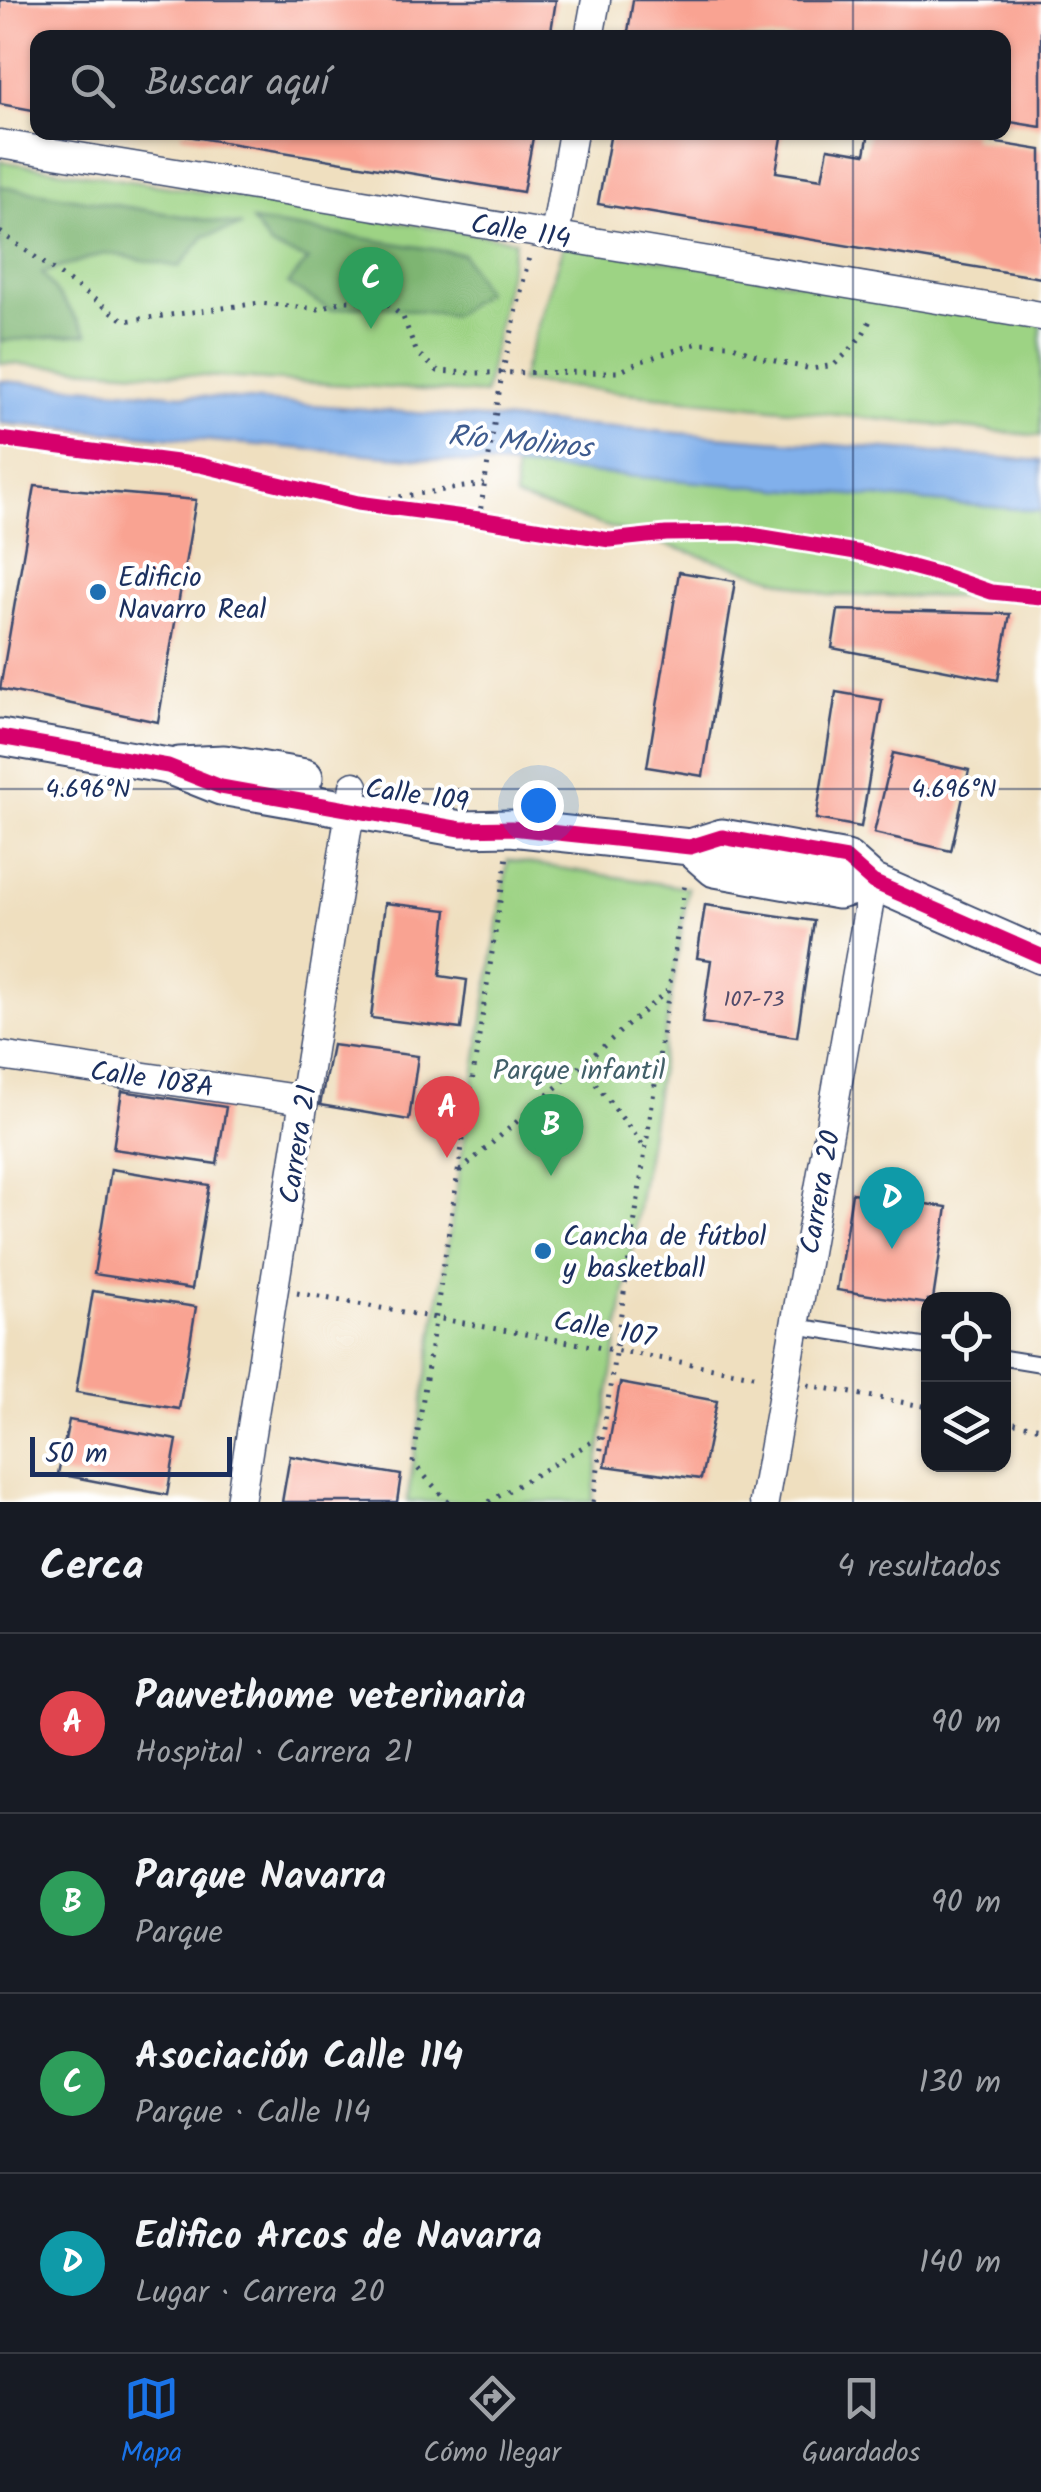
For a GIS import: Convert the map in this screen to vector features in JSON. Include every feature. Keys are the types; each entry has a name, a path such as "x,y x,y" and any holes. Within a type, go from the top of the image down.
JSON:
{"street":[{"path":"590,30 596,0"},
{"path":"555,236 571,140"},
{"name":"Calle 114","path":"0,144 1041,316"},
{"name":"Calle 109","path":"1,738 168,766 221,788 352,798 461,829 511,828 690,847 722,837 847,859 873,882 1041,956"},
{"name":"Carrera 21","path":"240,1502 352,798"},
{"name":"Carrera 20","path":"764,1502 873,882"},
{"name":"Calle 108A","path":"0,1056 304,1100"}],"lane":[{"path":"795,1326 921,1346"},
{"path":"1011,1359 1041,1364"}],"path":[{"path":"0,232 125,322 260,303 318,310 343,302 384,300 403,316 418,353 438,370 502,378 619,372 698,343 728,344 766,359 811,369 834,365 849,351 875,312 876,288"},
{"path":"479,519 502,378 530,253 555,236"},
{"path":"358,504 486,481"},
{"path":"341,499 410,510"},
{"path":"462,517 498,522"},
{"path":"448,1502 414,1463 511,828"},
{"path":"593,1502 690,847"},
{"path":"458,1173 668,990"},
{"path":"583,1066 645,1148"},
{"path":"1011,1422 1041,1428"},
{"path":"490,1502 603,1434"}],"green space":[{"path":"0,161 515,240 485,394 0,363"},
{"path":"0,186 242,226 205,236 179,267 106,253 42,273 88,334 0,341"},
{"path":"252,221 463,254 485,292 453,316 372,305 330,310 288,284 308,260 271,247"},
{"path":"564,243 1041,324 1041,436 520,382"},
{"path":"515,466 1041,511 1041,598 827,595 515,498"},
{"name":"Parque infantil","path":"508,860 688,888 592,1502 407,1502"}],"water":[{"name":"Río Molinos","path":"0,381 1041,461 1041,511 0,423"}],"building":[{"path":"0,0 556,0 551,30 30,30 30,110 0,104"},
{"path":"633,0 1041,0 1041,127 1011,122 1011,30 628,30"},
{"path":"211,140 533,140 523,192"},
{"path":"610,140 782,140 776,172 822,179 828,148 865,154 868,140 978,140 1041,150 1041,278 598,204"},
{"name":"Edificio Navarro Real","path":"35,486 196,500 158,722 0,689"},
{"path":"679,572 735,581 703,776 647,767"},
{"path":"838,610 1010,614 998,680 832,648"},
{"path":"836,692 882,700 861,827 816,819"},
{"path":"893,753 969,770 951,851 874,833"},
{"path":"385,903 447,910 440,976 467,980 461,1029 371,1018"},
{"path":"705,905 814,921 797,1037 702,1023 711,960 697,958"},
{"path":"332,1045 418,1056 409,1120 320,1105"},
{"path":"122,1091 226,1107 217,1164 113,1149"},
{"path":"111,1169 209,1185 192,1289 94,1274"},
{"path":"852,1193 947,1207 934,1292 921,1292 921,1303 837,1290"},
{"path":"93,1291 196,1307 179,1409 76,1392"},
{"path":"620,1383 717,1401 701,1479 605,1466"},
{"path":"69,1420 177,1440 167,1495 58,1474"},
{"path":"290,1456 401,1475 397,1502 282,1502"}],"cycle path":[{"path":"0,439 200,465 358,503 610,540 740,533 856,552 991,592 1041,597"},
{"path":"0,737 168,766 221,787 461,829 511,828 690,847 722,837 847,859 873,882 1041,956"}],"place":[{"name":"Asociación Calle 114","path":"371,329"},
{"name":"Edificio Navarro Real","path":"98,592"},
{"name":"Pauvethome veterinaria","path":"447,1158"},
{"name":"Parque Navarra","path":"551,1176"},
{"name":"Edifico Arcos de Navarra","path":"892,1249"},
{"name":"Cancha de fútbol y basketball","path":"543,1251"}]}
